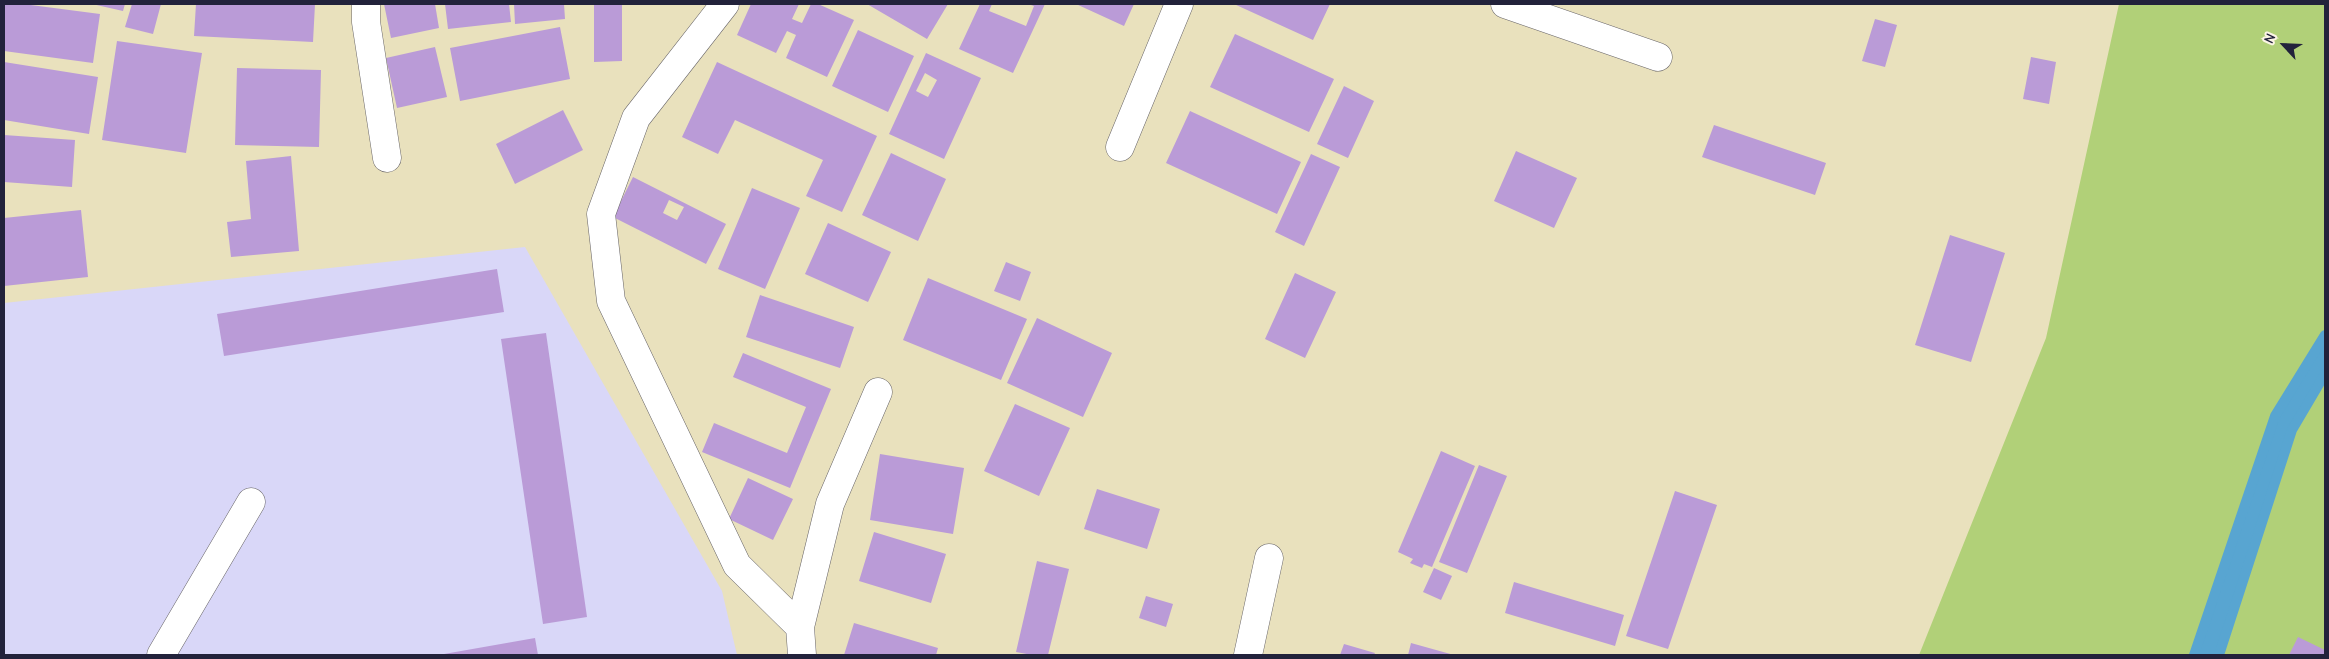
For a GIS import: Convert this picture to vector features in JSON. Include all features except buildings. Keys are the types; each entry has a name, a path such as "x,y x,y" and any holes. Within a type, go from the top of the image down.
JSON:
{"street":[{"path":"366,4 366,22 387,158"},
{"path":"725,4 636,118 601,214 611,301 737,565 800,627"},
{"path":"1120,147 1178,4"},
{"path":"1505,4 1658,57"},
{"path":"802,655 800,627 830,504 878,392"},
{"path":"161,655 251,502"},
{"path":"1248,655 1269,558"}],"shaded area":[{"path":"525,247 722,591 737,655 4,655 4,303"}],"green space":[{"path":"2119,4 2325,4 2325,335 2275,416 2194,655 1919,655 2046,338"},
{"path":"2325,374 2325,655 2219,655 2292,430"}],"water":[{"path":"2325,335 2325,374 2292,430 2219,655 2194,655 2275,416"}],"waterway":[{"path":"2194,655 2275,416 2325,335"},
{"path":"2219,655 2292,430 2325,374"}]}
